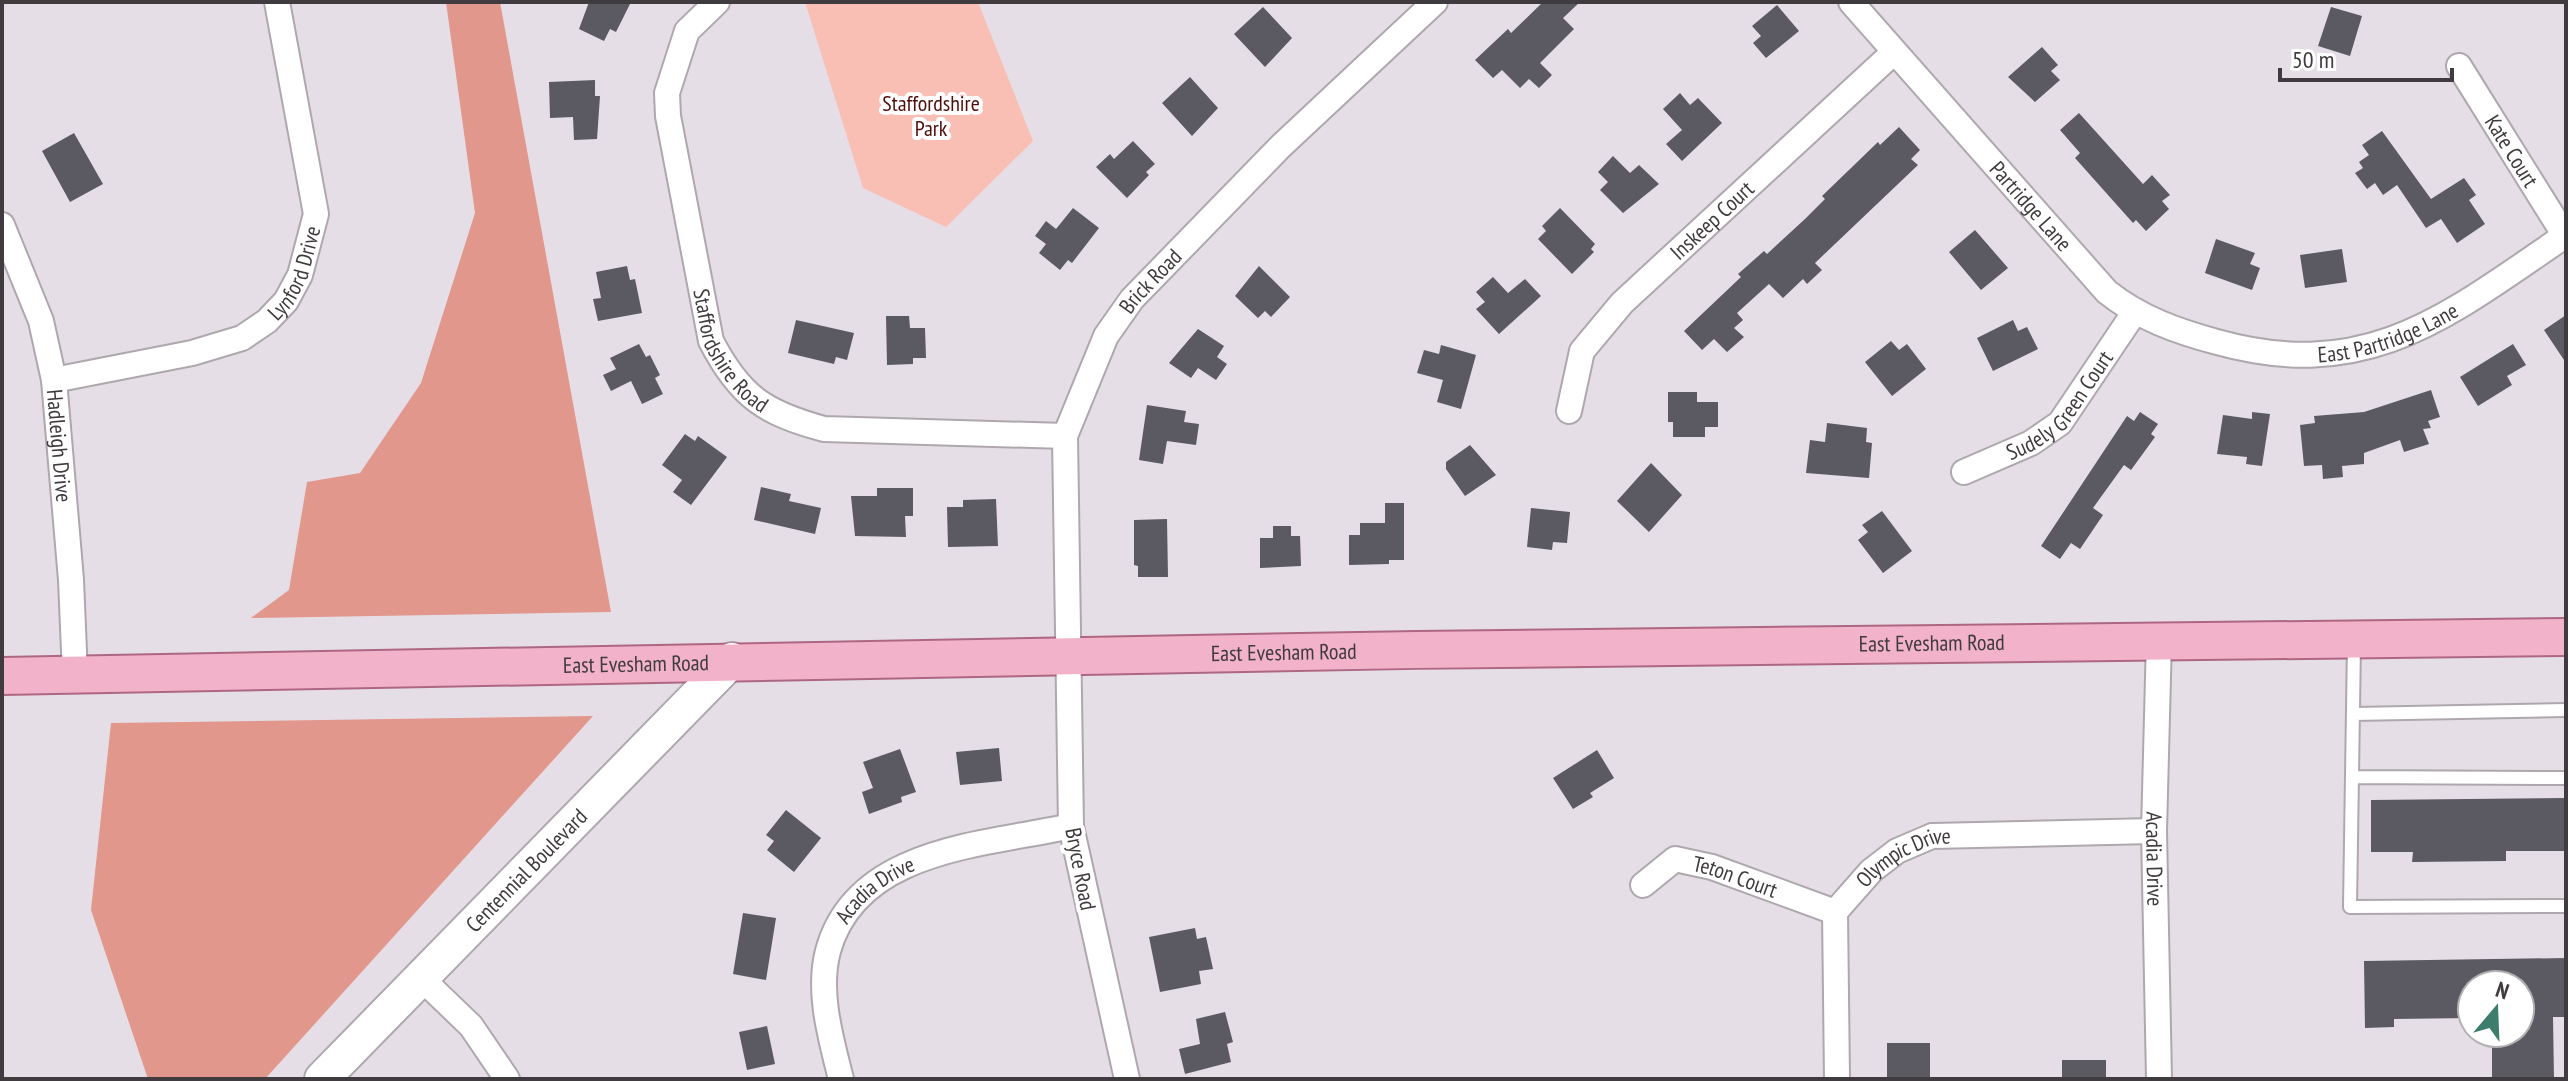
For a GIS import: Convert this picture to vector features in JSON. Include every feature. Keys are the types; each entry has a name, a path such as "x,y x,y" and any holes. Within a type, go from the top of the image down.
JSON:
{"main road":[{"name":"East Evesham Road","path":"2,676 732,660 2159,639 2566,637"},
{"name":"Centennial Boulevard","path":"322,1079 419,976 732,660"}],"street":[{"name":"Lynford Drive","path":"54,380 192,353 242,338 267,321 286,301 300,275 316,214 277,2"},
{"name":"Staffordshire Road","path":"717,2 687,31 667,93 668,116 711,341 726,370 752,401 788,420 824,429 1065,436"},
{"name":"Brick Road","path":"1071,656 1065,436 1106,336 1132,299 1281,146 1435,2"},
{"path":"1851,2 1893,53"},
{"name":"Partridge Lane","path":"1893,53 2107,292 2134,313 2188,334"},
{"name":"Inskeep Court","path":"1569,411 1582,351 1622,303 1893,53"},
{"name":"Kate Court","path":"2459,66 2565,236"},
{"name":"Hadleigh Drive","path":"2,225 41,321 54,380 71,580 75,675"},
{"name":"East Partridge Lane","path":"2188,334 2255,352 2317,357 2366,350 2436,320 2565,236"},
{"name":"Sudely Green Court","path":"1964,472 2031,443 2060,423 2134,313"},
{"name":"Acadia Drive","path":"2159,639 2154,831 2159,1079"},
{"name":"Bryce Road","path":"1071,656 1071,826 1127,1079"},
{"name":"Acadia Drive","path":"841,1079 829,1028 825,989 828,952 841,920 856,898 883,877 913,860 1071,826"},
{"name":"Olympic Drive","path":"1837,1079 1835,912 1871,871 1897,851 1932,836 2154,831"},
{"name":"Teton Court","path":"1643,885 1675,859 1712,867 1835,912"},
{"path":"419,976 471,1026 507,1079"}],"lane":[{"path":"2354,638 2350,907 2566,906"},
{"path":"2353,714 2566,710"},
{"path":"2352,777 2566,778"}],"green space":[{"name":"Staffordshire Park","path":"805,2 978,2 1033,141 946,227 863,188"}],"shaded area":[{"path":"446,2 500,2 611,612 251,618 289,590 307,482 360,473 421,383 475,213"},
{"path":"593,716 265,1079 148,1079 91,910 111,723"}],"building":[{"path":"589,2 631,2 616,32 610,29 604,41 579,29"},
{"path":"1543,2 1580,2 1563,18 1574,29 1540,63 1552,75 1539,88 1529,79 1520,88 1502,70 1493,78 1475,60 1508,29 1511,33"},
{"path":"1777,5 1799,31 1766,58 1753,43 1761,36 1752,26"},
{"path":"1263,7 1292,38 1265,67 1234,34"},
{"path":"2331,7 2362,16 2350,56 2318,46"},
{"path":"2042,47 2058,65 2051,71 2060,80 2035,102 2008,77"},
{"path":"1190,77 1218,108 1192,136 1162,103"},
{"path":"595,80 595,96 600,96 597,139 574,140 573,117 550,118 549,82"},
{"path":"1680,93 1690,105 1698,98 1722,123 1682,161 1666,144 1682,130 1663,109"},
{"path":"2079,113 2143,184 2152,175 2170,195 2162,201 2169,209 2146,231 2136,220 2133,223 2075,158 2080,153 2060,130"},
{"path":"1899,127 1920,150 1911,159 1918,165 1815,263 1822,270 1807,284 1803,279 1783,298 1769,284 1737,313 1743,320 1734,328 1744,337 1727,352 1714,339 1702,350 1684,331 1741,277 1738,274 1764,251 1767,254 1825,199 1822,196 1878,142 1880,145"},
{"path":"2382,131 2431,199 2464,178 2476,195 2469,200 2485,224 2457,243 2441,219 2426,228 2397,185 2383,195 2375,183 2367,189 2355,173 2363,168 2359,162 2369,155 2362,145"},
{"path":"74,133 103,184 70,202 42,151"},
{"path":"1133,141 1155,164 1127,198 1096,167 1110,154 1114,159"},
{"path":"1613,156 1630,173 1639,165 1659,184 1623,213 1600,190 1608,182 1598,172"},
{"path":"1073,208 1099,228 1072,263 1068,260 1060,270 1039,253 1046,244 1035,236 1046,221 1056,229"},
{"path":"1560,208 1595,244 1591,249 1594,252 1572,274 1538,239 1546,231 1542,226"},
{"path":"1975,230 2008,268 1981,290 1949,252"},
{"path":"2216,239 2255,253 2250,264 2260,268 2252,290 2205,273"},
{"path":"2342,249 2347,282 2305,288 2300,255"},
{"path":"627,266 630,280 635,279 642,313 598,321 593,299 601,298 596,272"},
{"path":"1259,266 1290,297 1271,317 1265,311 1258,318 1235,296"},
{"path":"1493,277 1508,293 1525,279 1541,296 1499,334 1476,309 1485,302 1476,292"},
{"path":"2566,315 2566,363 2544,330"},
{"path":"886,316 909,316 910,328 925,328 926,358 913,358 913,364 887,365"},
{"path":"796,320 854,333 847,360 836,357 834,364 788,353"},
{"path":"2013,320 2018,331 2027,327 2038,349 1993,371 1977,338"},
{"path":"1198,329 1224,346 1217,357 1227,364 1216,380 1198,368 1191,378 1169,363"},
{"path":"1891,341 1899,350 1907,344 1926,369 1892,396 1865,362"},
{"path":"639,344 646,357 650,355 660,375 655,378 663,394 642,404 631,381 611,391 603,375 616,369 610,358"},
{"path":"2513,344 2526,365 2507,376 2512,385 2478,406 2460,377"},
{"path":"1441,345 1476,355 1461,409 1437,402 1443,380 1417,373 1424,350 1439,354"},
{"path":"2431,390 2440,417 2428,421 2431,428 2423,429 2429,444 2404,452 2400,440 2364,453 2364,464 2342,466 2343,477 2323,479 2322,465 2304,466 2300,425 2315,423 2314,416 2364,412"},
{"path":"1668,392 1697,392 1697,402 1718,402 1718,427 1705,427 1705,437 1673,437 1673,422 1668,422"},
{"path":"1147,405 1186,411 1184,422 1199,424 1196,445 1167,441 1163,464 1139,460"},
{"path":"2140,412 2158,424 2151,434 2155,437 2131,470 2124,465 2093,508 2103,515 2080,549 2071,543 2060,559 2041,546 2127,416 2134,421"},
{"path":"2252,412 2270,414 2262,466 2246,464 2247,457 2217,454 2223,415 2252,419"},
{"path":"1827,423 1867,428 1866,442 1872,443 1869,478 1806,473 1810,440 1825,442"},
{"path":"685,434 695,441 698,436 727,457 691,505 673,492 682,480 662,465"},
{"path":"1470,445 1496,475 1465,496 1446,469 1446,462"},
{"path":"1651,463 1682,495 1649,532 1617,501"},
{"path":"761,487 791,494 789,501 821,508 815,534 754,520"},
{"path":"877,488 913,488 913,516 905,516 906,537 855,536 851,496 877,496"},
{"path":"996,499 998,546 948,547 947,507 963,507 963,500"},
{"path":"1385,503 1404,503 1404,560 1389,560 1389,564 1349,565 1349,535 1360,535 1360,523 1385,523"},
{"path":"1531,508 1570,512 1567,543 1553,542 1552,550 1527,547"},
{"path":"1882,511 1912,551 1883,573 1858,540 1868,532 1862,525"},
{"path":"1167,519 1168,577 1138,577 1138,566 1134,565 1134,520"},
{"path":"1273,526 1291,526 1291,536 1300,536 1301,566 1260,568 1260,538 1273,538"},
{"path":"999,748 1002,781 960,785 956,752"},
{"path":"900,749 916,792 901,797 902,802 869,814 862,792 873,788 863,762"},
{"path":"1597,750 1614,778 1590,793 1593,797 1573,809 1553,778"},
{"path":"2566,798 2566,851 2506,851 2506,861 2412,862 2413,852 2371,852 2371,800"},
{"path":"786,810 821,838 794,872 767,850 774,841 766,835"},
{"path":"743,913 776,918 766,980 733,974"},
{"path":"1195,928 1197,939 1206,937 1213,969 1199,971 1201,984 1160,992 1149,937"},
{"path":"2566,958 2566,1017 2553,1017 2554,1079 2492,1079 2492,1049 2536,1049 2536,969 2456,969 2456,1018 2394,1019 2394,1027 2365,1028 2364,961"},
{"path":"1225,1012 1233,1042 1227,1044 1231,1062 1185,1074 1179,1049 1200,1044 1196,1019"},
{"path":"767,1026 775,1064 747,1070 739,1032"},
{"path":"1887,1043 1930,1043 1930,1079 1887,1079"},
{"path":"2062,1060 2106,1060 2106,1079 2062,1079"}]}
